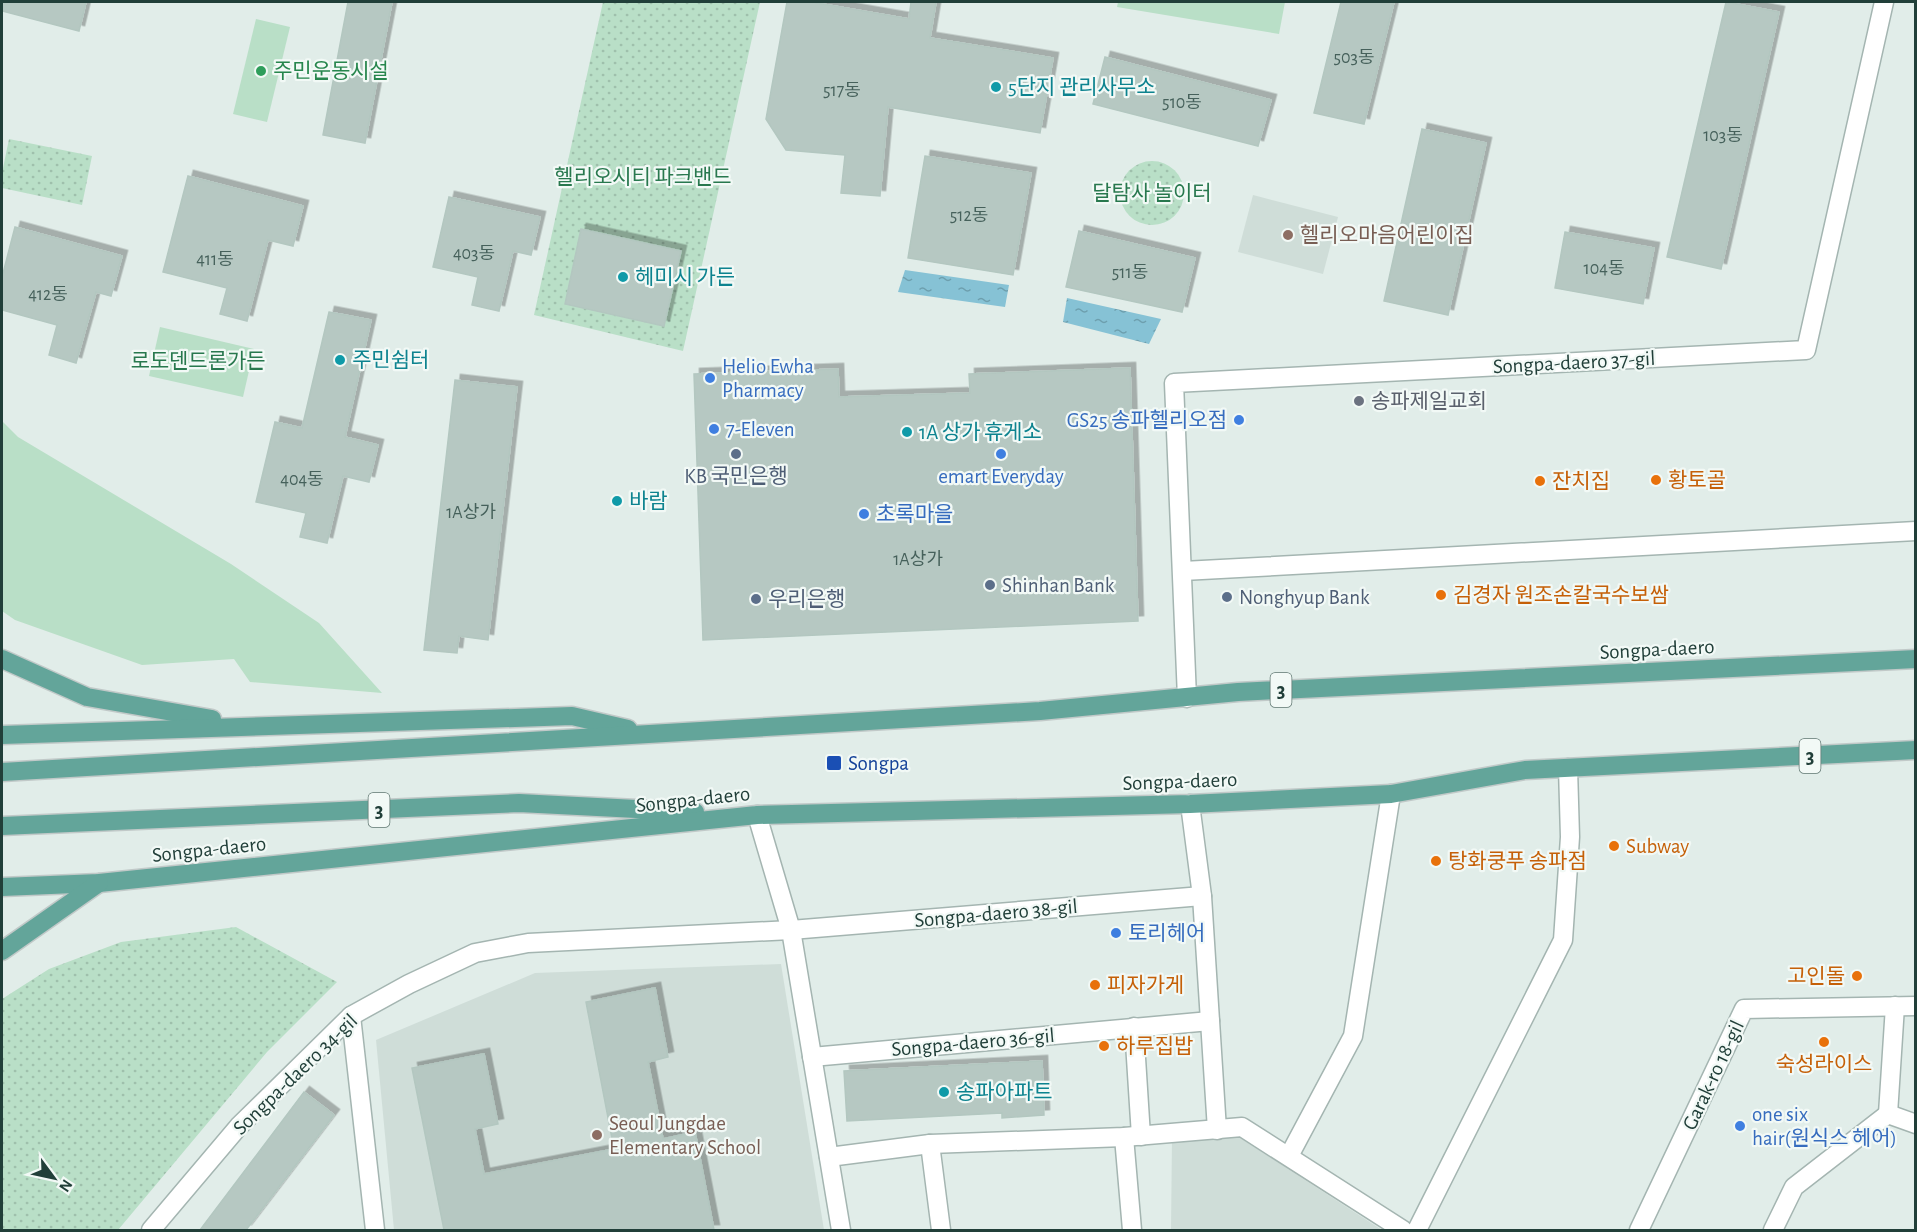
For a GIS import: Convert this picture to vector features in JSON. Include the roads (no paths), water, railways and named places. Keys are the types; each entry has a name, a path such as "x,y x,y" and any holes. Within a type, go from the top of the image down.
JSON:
{"main road":[{"path":"2,659 87,698 249,726"},
{"name":"Songpa-daero","path":"647,734 1040,711 1239,692 1916,659"},
{"path":"2,735 572,716 647,734"},
{"name":"3","path":"2,772 647,734"},
{"name":"Songpa-daero","path":"2,887 99,883 757,814 1190,804 1391,794 1525,770 1916,750"},
{"name":"3","path":"2,826 519,804 757,814"},
{"path":"2,951 99,883"}],"street":[{"name":"Songpa-daero 37-gil","path":"1187,698 1174,383 1806,350 1884,2"},
{"path":"1183,572 1916,531"},
{"path":"1417,1230 1563,940 1570,837 1568,768"},
{"path":"1289,1156 1353,1036 1391,794"},
{"path":"1190,804 1202,896 1217,1130"},
{"path":"757,814 791,930 841,1230"},
{"name":"Songpa-daero 38-gil","path":"791,930 1202,896"},
{"name":"Songpa-daero 34-gil","path":"151,1230 239,1126 351,1016 409,984 475,953 528,943 791,930"},
{"path":"1773,1230 1794,1187 1888,1114 1895,1006"},
{"name":"Garak-ro 18-gil","path":"1639,1230 1744,1009 1916,1006"},
{"path":"351,1016 375,1230"},
{"name":"Songpa-daero 36-gil","path":"812,1057 1210,1021"},
{"path":"1132,1230 1134,1027"},
{"path":"1888,1114 1916,1124"},
{"path":"829,1157 930,1144 1132,1136 1242,1127 1403,1230"},
{"path":"930,1144 941,1230"}],"water":[{"path":"905,270 1009,285 1005,307 898,292"},
{"path":"1067,298 1161,319 1149,344 1063,322"}],"place":[{"name":"주민운동시설","path":"261,71"},
{"name":"5단지 관리사무소","path":"996,87"},
{"name":"헬리오마음어린이집","path":"1288,235"},
{"name":"헤미시 가든","path":"623,277"},
{"name":"주민쉼터","path":"340,360"},
{"name":"Helio Ewha Pharmacy","path":"710,378"},
{"name":"송파제일교회","path":"1359,401"},
{"name":"GS25 송파헬리오점","path":"1239,420"},
{"name":"7-Eleven","path":"714,429"},
{"name":"1A 상가 휴게소","path":"907,432"},
{"name":"KB 국민은행","path":"736,454"},
{"name":"emart Everyday","path":"1001,454"},
{"name":"황토골","path":"1656,480"},
{"name":"잔치집","path":"1540,481"},
{"name":"바람","path":"617,501"},
{"name":"초록마을","path":"864,514"},
{"name":"Shinhan Bank","path":"990,585"},
{"name":"김경자 원조손칼국수보쌈","path":"1441,595"},
{"name":"Nonghyup Bank","path":"1227,597"},
{"name":"우리은행","path":"756,599"},
{"name":"Songpa","path":"834,763"},
{"name":"Subway","path":"1614,846"},
{"name":"탕화쿵푸 송파점","path":"1436,861"},
{"name":"토리헤어","path":"1116,933"},
{"name":"고인돌","path":"1857,976"},
{"name":"피자가게","path":"1095,985"},
{"name":"숙성라이스","path":"1824,1042"},
{"name":"하루집밥","path":"1104,1046"},
{"name":"송파아파트","path":"944,1092"},
{"name":"one six hair(원식스 헤어)","path":"1740,1126"},
{"name":"Seoul Jungdae Elementary School","path":"597,1135"}],"park label":[{"name":"헬리오시티 파크밴드","path":"643,177"},
{"name":"달탐사 놀이터","path":"1152,193"},
{"name":"로도덴드론가든","path":"198,361"}]}
